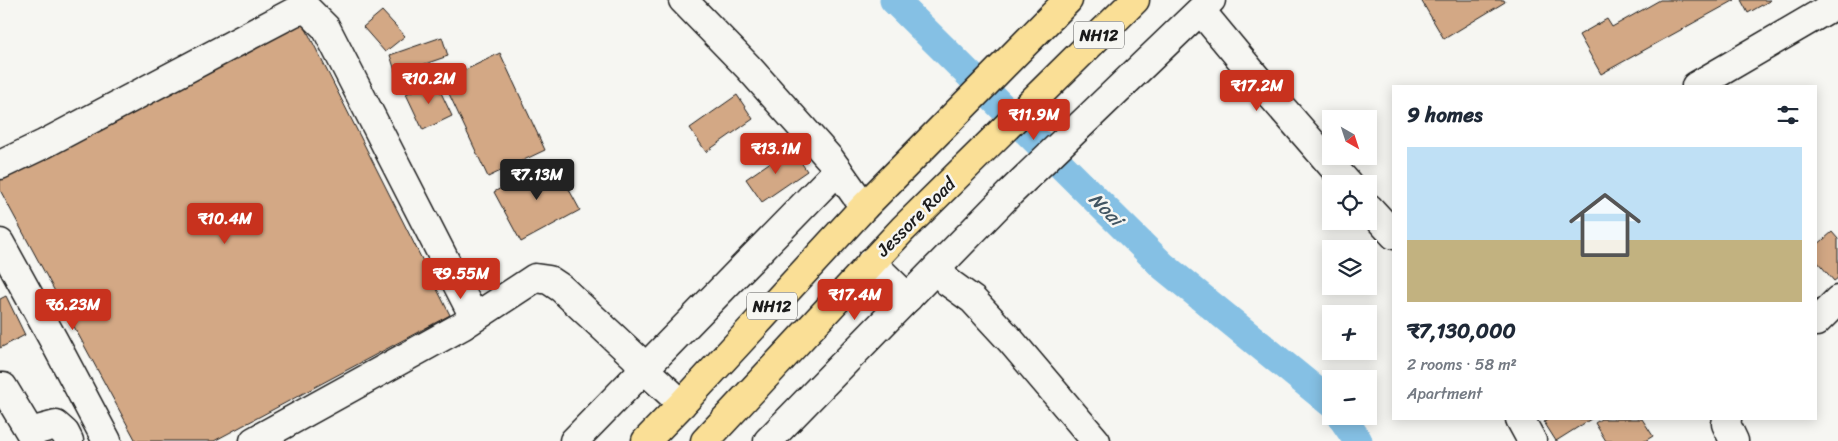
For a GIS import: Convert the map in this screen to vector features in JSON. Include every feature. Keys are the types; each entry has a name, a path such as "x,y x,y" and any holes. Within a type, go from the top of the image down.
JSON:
{"highway":[{"name":"NH12","path":"646,441 898,171 1068,0"},
{"name":"Jessore Road","path":"705,441 903,229 1135,0"}],"street":[{"path":"683,0 748,67 830,159 864,207"},
{"path":"768,441 974,231 1206,6 1269,93 1340,175"},
{"path":"1698,85 1834,7"},
{"path":"0,165 44,144 294,12 308,9 326,28 474,317"},
{"path":"574,441 838,170"},
{"path":"1377,217 1392,233"},
{"path":"0,243 106,441"},
{"path":"871,262 908,298"},
{"path":"932,273 958,308 1078,441"},
{"path":"932,273 973,300 1011,341 1096,441"},
{"path":"254,441 442,337 535,278 549,280 576,301 682,404"},
{"path":"0,386 3,387 30,432 56,425 69,441"},
{"path":"1521,420 1532,441"},
{"path":"1727,420 1726,424 1734,441"}],"building":[{"path":"1421,0 1504,0 1505,2 1444,39"},
{"path":"1660,0 1735,0 1601,74 1579,35 1607,19 1612,27"},
{"path":"1741,0 1771,0 1748,13"},
{"path":"382,11 405,36 385,52 363,27"},
{"path":"302,21 450,315 214,441 136,441 0,190 0,179"},
{"path":"442,37 448,56 396,74 390,55"},
{"path":"500,53 545,150 488,177 443,81"},
{"path":"435,80 452,116 423,130 406,94"},
{"path":"737,95 753,119 706,152 690,128"},
{"path":"791,148 807,171 762,202 746,179"},
{"path":"553,160 580,210 521,242 494,192"},
{"path":"1832,232 1838,239 1838,278 1834,281 1817,261 1817,245"},
{"path":"6,296 25,335 0,348 0,299"},
{"path":"1547,420 1589,420 1556,441 1544,422"},
{"path":"1600,420 1643,420 1653,436 1645,441 1606,441 1595,423"}],"waterway":[{"name":"Noai","path":"894,0 1163,266 1322,396"},
{"name":"Noai","path":"1347,425 1358,441"}]}
